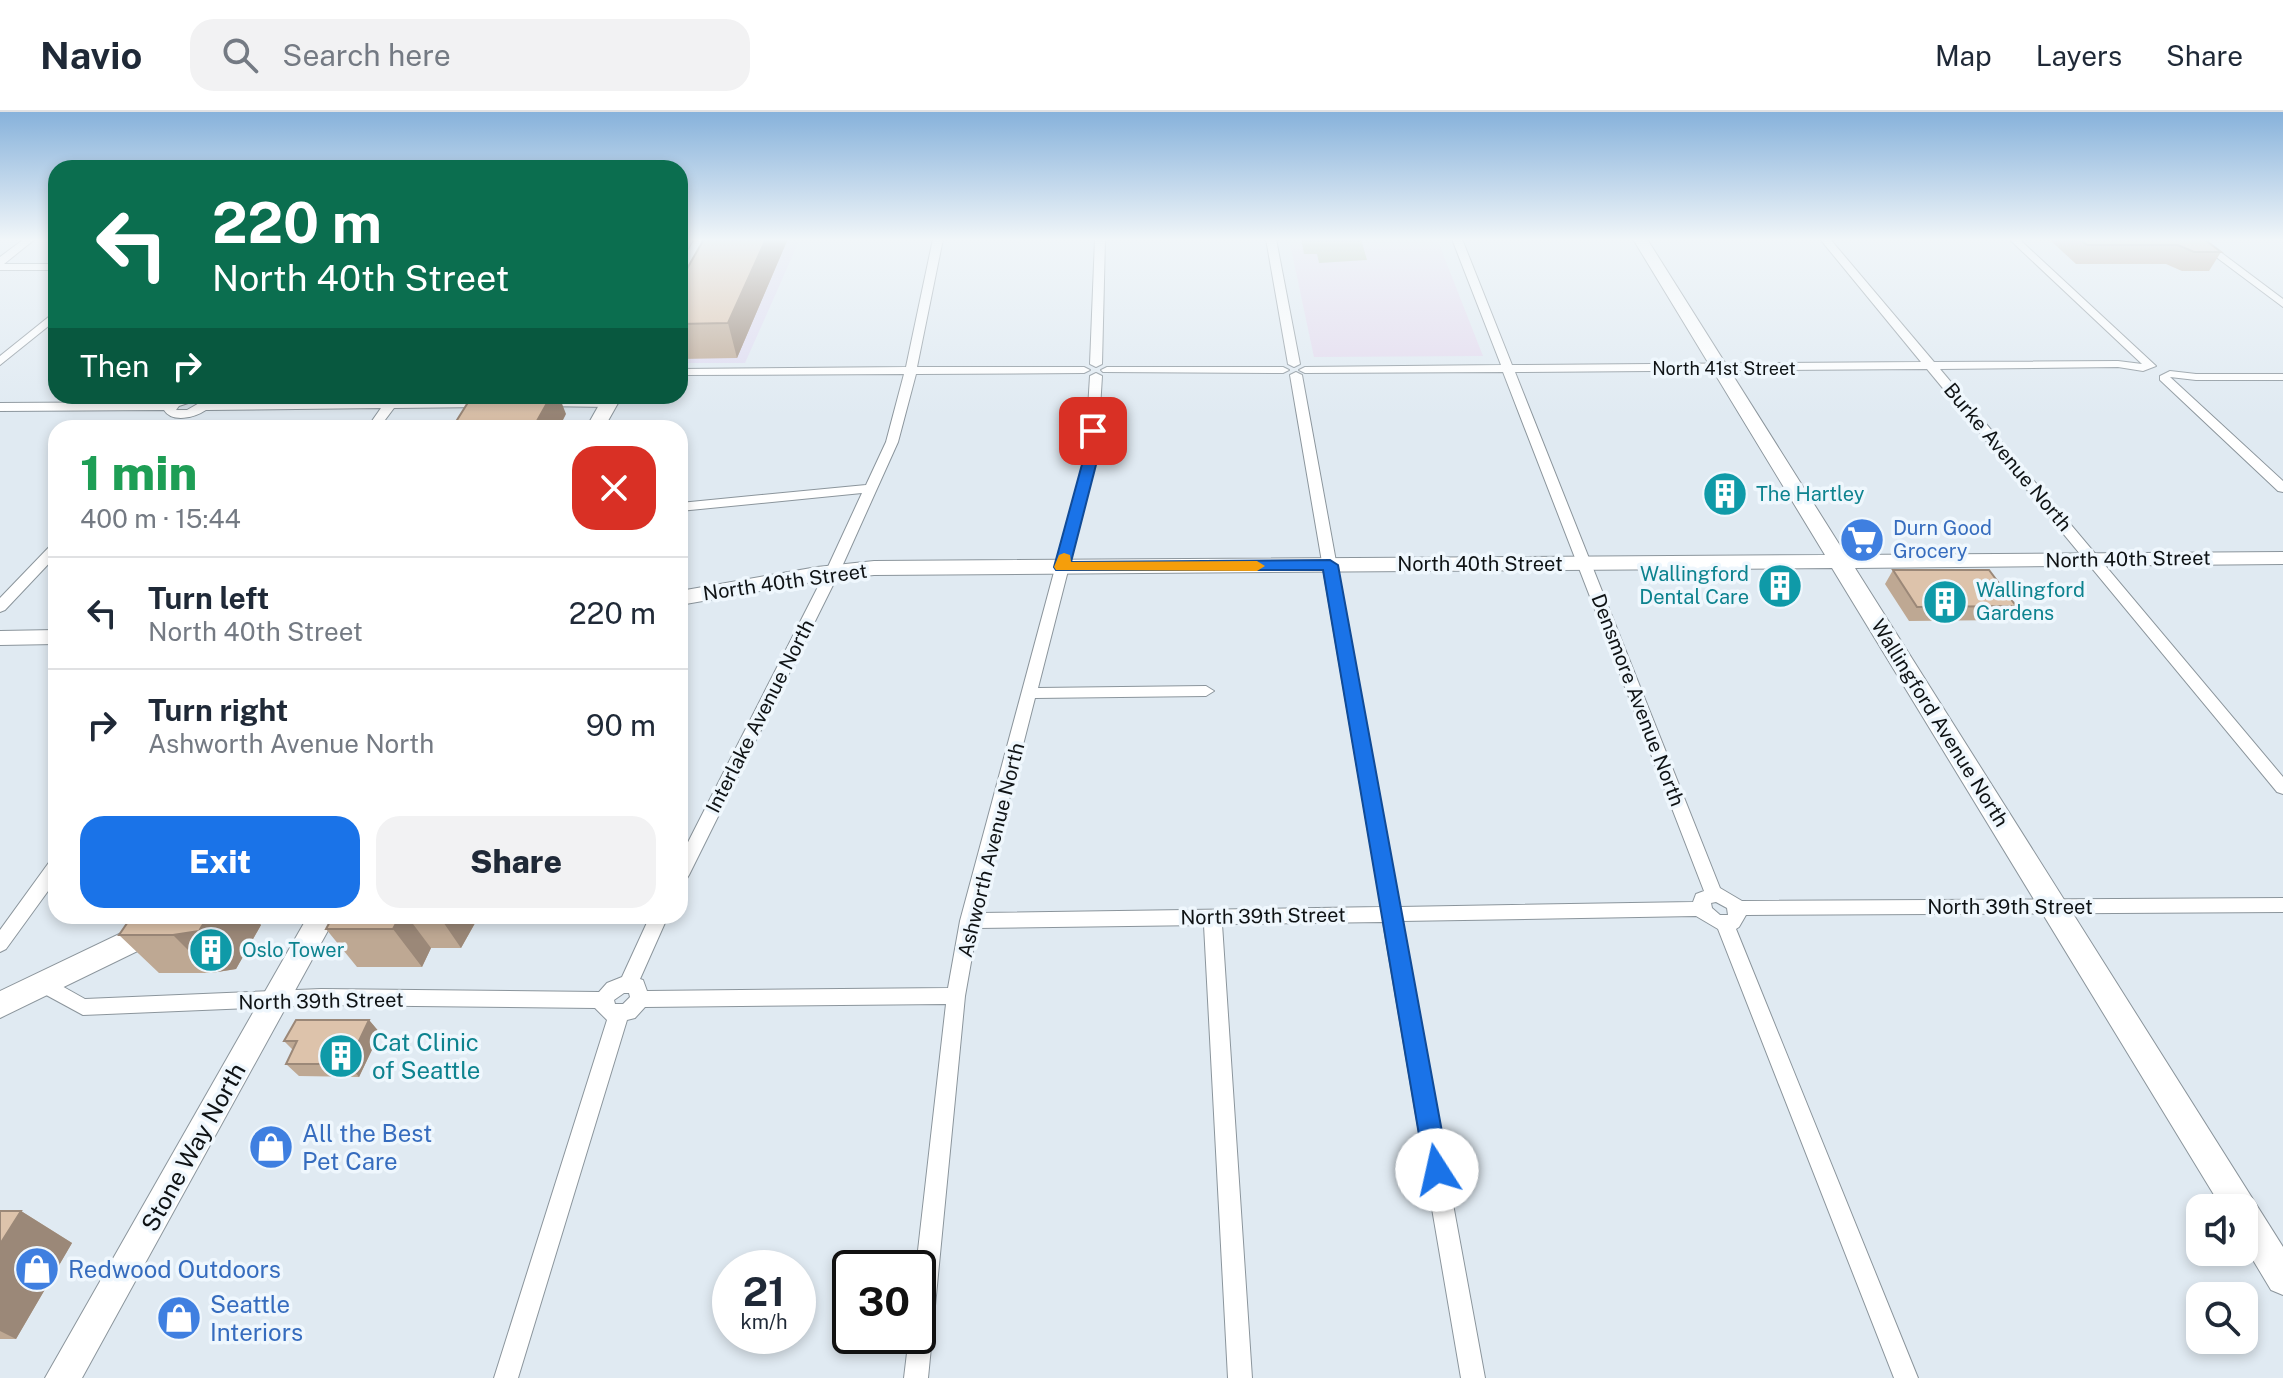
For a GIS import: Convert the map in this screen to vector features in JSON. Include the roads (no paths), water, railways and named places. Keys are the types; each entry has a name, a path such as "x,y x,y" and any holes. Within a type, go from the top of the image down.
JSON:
{"street":[{"name":"Interlake Avenue North","path":"688,859 833,571 892,442 926,298"},
{"name":"Ashworth Avenue North","path":"916,1378 956,996 969,921 1091,457 1098,298"},
{"path":"1281,298 1473,1378"},
{"name":"Densmore Avenue North","path":"1479,298 1714,894"},
{"name":"Wallingford Avenue North","path":"1677,298 2231,1194"},
{"name":"Burke Avenue North","path":"1874,298 2283,788"},
{"path":"2075,298 2147,367 2167,376 2283,488"},
{"path":"0,362 48,321"},
{"name":"North 41st Street","path":"688,372 2118,364 2147,367"},
{"path":"2167,376 2283,377"},
{"path":"0,407 176,410 189,404"},
{"path":"172,420 176,410"},
{"path":"688,506 870,488"},
{"path":"0,607 48,556"},
{"name":"North 40th Street","path":"688,597 833,571 874,568 2283,558"},
{"path":"0,638 48,637"},
{"path":"1030,693 1206,691"},
{"path":"0,944 48,877"},
{"path":"1731,916 1711,920 1701,909 1702,899 1714,894 1730,900 1731,916 1906,1378"},
{"name":"North 39th Street","path":"1731,916 2283,905"},
{"name":"North 39th Street","path":"969,921 1701,909"},
{"path":"1213,917 1240,1378"},
{"path":"0,1005 167,924"},
{"name":"Stone Way North","path":"63,1378 318,924"},
{"path":"634,991 656,924"},
{"name":"North 39th Street","path":"44,984 83,1007 275,1000 612,1007"},
{"path":"506,1378 612,1007 613,988 634,991 956,996"},
{"path":"2258,1238 2283,1278"}],"place":[{"name":"The Hartley","path":"1725,494"},
{"name":"Durn Good Grocery","path":"1862,540"},
{"name":"Wallingford Dental Care","path":"1780,586"},
{"name":"Wallingford Gardens","path":"1945,602"},
{"name":"Oslo Tower","path":"211,950"},
{"name":"Cat Clinic of Seattle","path":"341,1056"},
{"name":"All the Best Pet Care","path":"271,1147"},
{"name":"Redwood Outdoors","path":"37,1269"},
{"name":"Seattle Interiors","path":"179,1318"}]}
